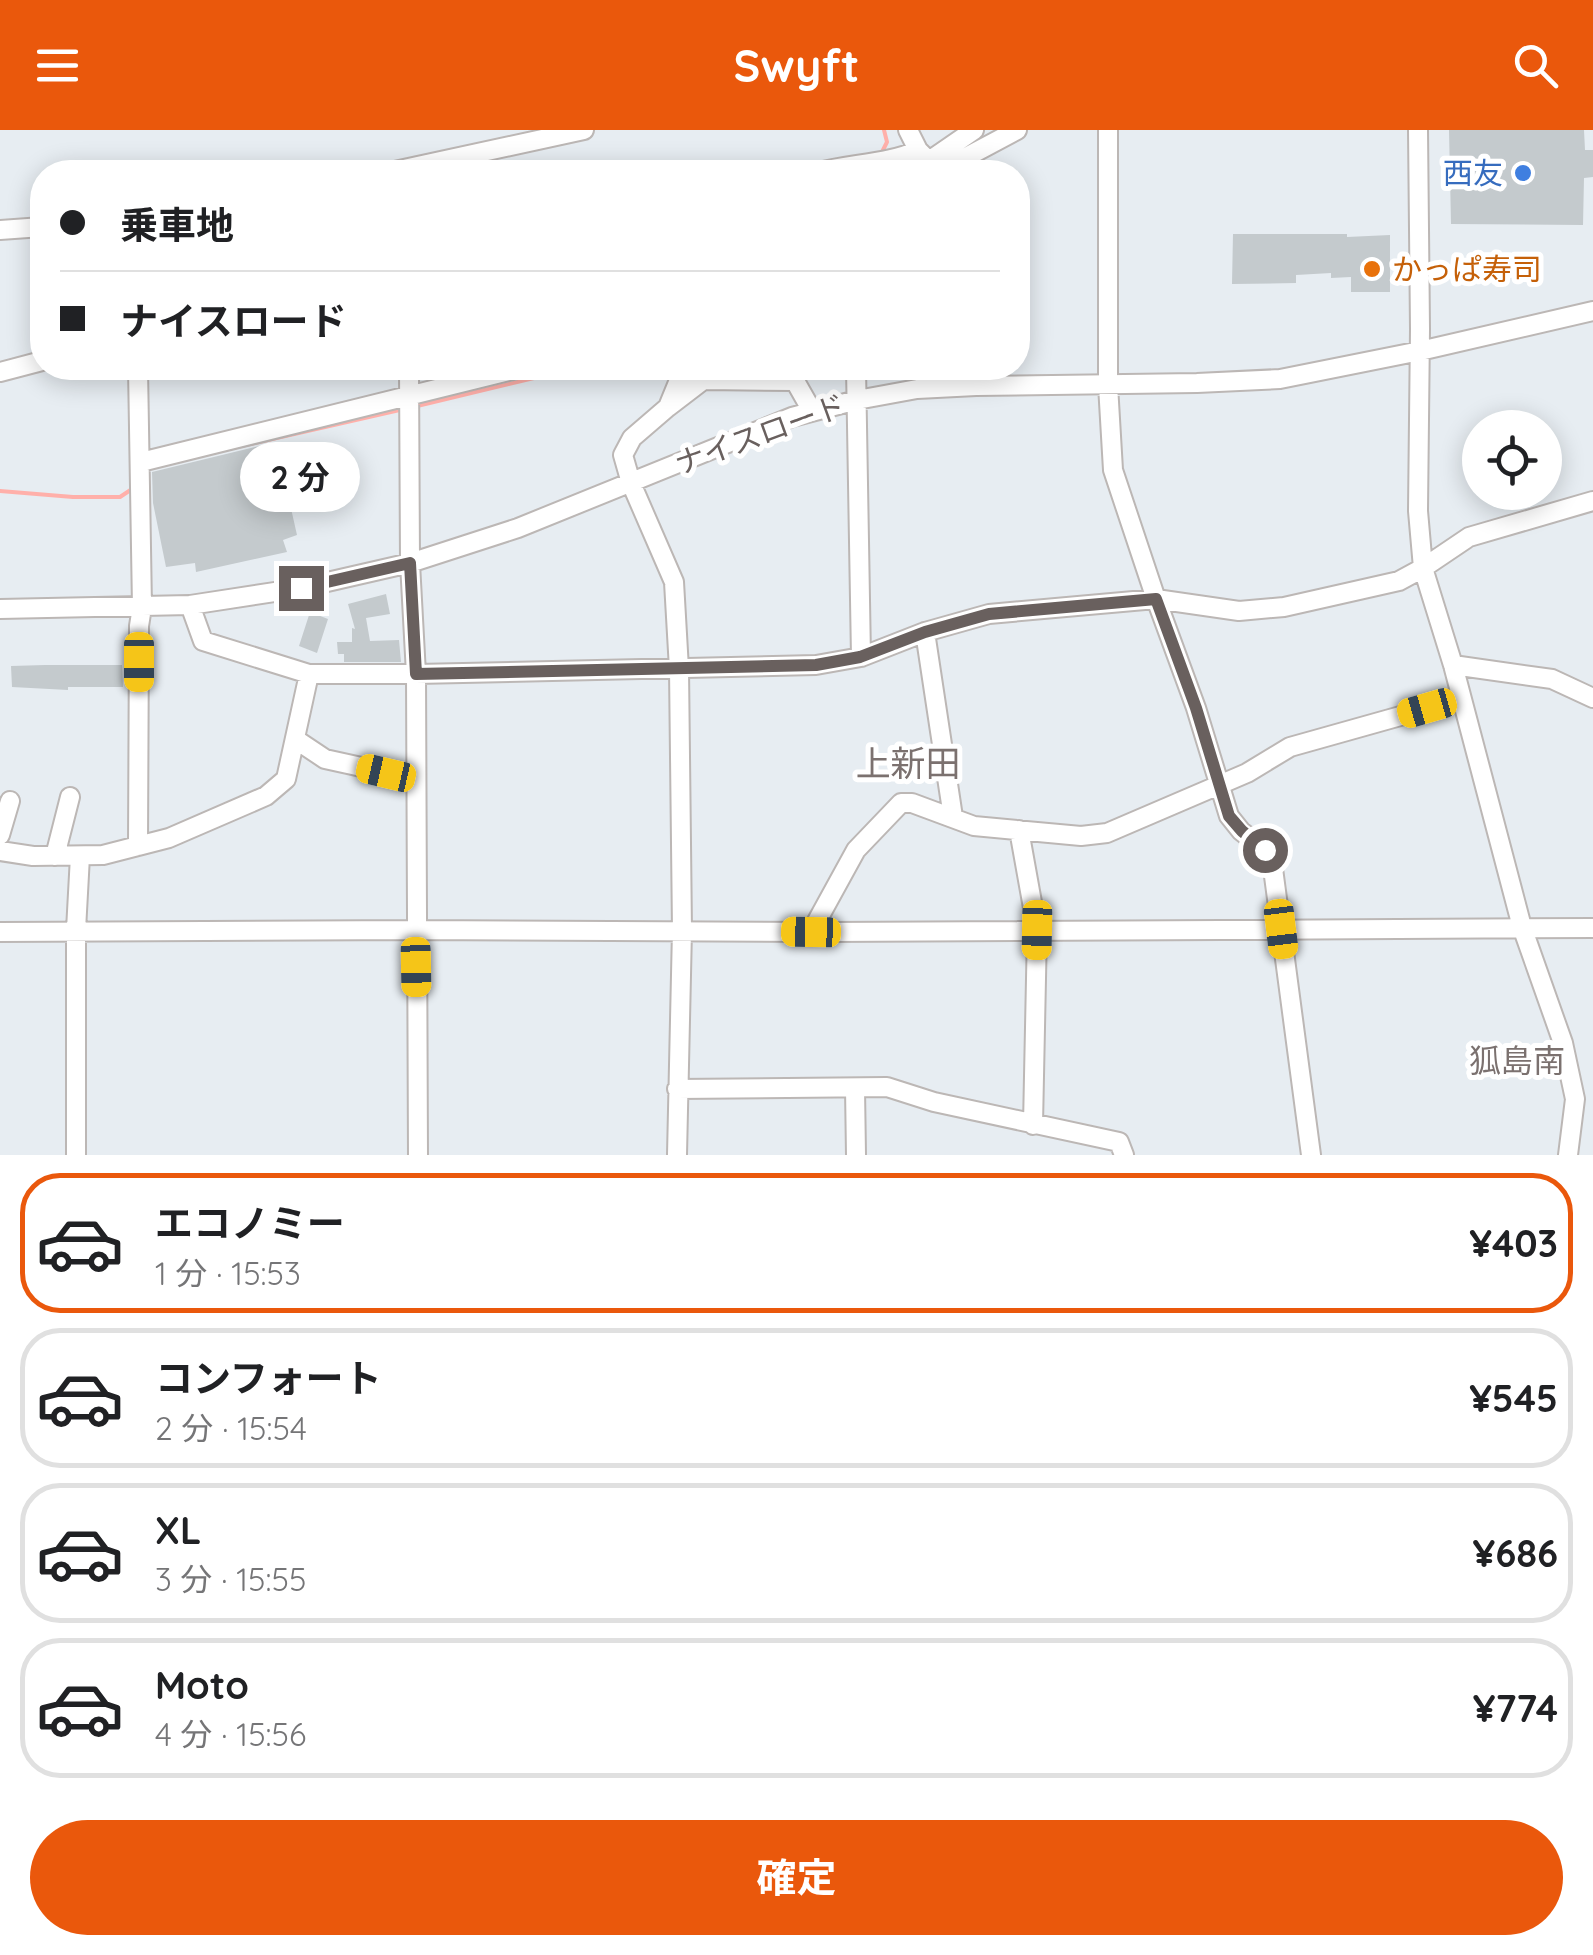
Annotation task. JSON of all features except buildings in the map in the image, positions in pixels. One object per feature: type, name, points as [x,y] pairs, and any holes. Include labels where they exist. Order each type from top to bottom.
[{"type":"street","points":[[445,160],[584,130]]},
{"type":"street","points":[[908,130],[923,155],[935,160]]},
{"type":"street","points":[[879,160],[923,155],[974,130]]},
{"type":"street","points":[[964,160],[1018,130]]},
{"type":"street","points":[[1108,130],[1108,385],[1113,470],[1196,708],[1229,816],[1272,861],[1311,1155]]},
{"type":"street","points":[[1418,130],[1418,511],[1423,568],[1454,666],[1522,927],[1562,1043],[1575,1099],[1568,1155]]},
{"type":"street","points":[[920,160],[923,155]]},
{"type":"street","points":[[0,230],[30,227]]},
{"type":"street","name":"ナイスロード","points":[[0,610],[190,604],[301,588],[410,563],[518,528],[812,411],[857,400],[917,389],[976,386],[1280,379],[1593,311]]},
{"type":"street","points":[[0,372],[30,364]]},
{"type":"street","points":[[138,380],[142,607],[138,846]]},
{"type":"street","points":[[409,380],[410,563],[416,674],[418,1155]]},
{"type":"street","points":[[140,462],[469,380]]},
{"type":"street","points":[[668,406],[679,380]]},
{"type":"street","points":[[677,1155],[682,930],[674,582],[622,456],[632,438],[703,380]]},
{"type":"street","points":[[783,380],[795,381],[812,411]]},
{"type":"street","points":[[856,380],[860,657]]},
{"type":"street","points":[[190,604],[203,642],[308,674],[816,665],[860,657],[925,632],[989,614],[1156,599],[1239,611],[1284,607],[1378,587],[1423,568],[1468,537],[1593,501]]},
{"type":"street","points":[[925,632],[953,817]]},
{"type":"street","points":[[1454,666],[1552,679],[1593,698]]},
{"type":"street","points":[[0,851],[33,856],[102,854],[169,838],[266,796],[286,780],[308,674]]},
{"type":"street","points":[[811,932],[856,850],[901,804],[912,803],[974,826],[1081,836],[1107,832],[1247,772],[1290,747],[1461,698]]},
{"type":"street","points":[[295,739],[325,759],[416,779]]},
{"type":"street","points":[[55,856],[70,797]]},
{"type":"street","points":[[0,835],[10,801]]},
{"type":"street","points":[[1019,830],[1037,930],[1033,1125]]},
{"type":"street","points":[[76,1155],[76,930],[80,856]]},
{"type":"street","points":[[0,932],[1593,928]]},
{"type":"street","points":[[677,1088],[887,1087],[1033,1125],[1107,1138],[1119,1142],[1124,1155]]},
{"type":"street","points":[[855,1088],[856,1155]]},
{"type":"waterway","points":[[882,152],[887,142],[884,130]]},
{"type":"waterway","points":[[413,407],[526,380]]},
{"type":"waterway","points":[[228,449],[404,409]]},
{"type":"waterway","points":[[0,491],[120,497],[132,489]]},
{"type":"place","name":"西友","points":[[1523,173]]},
{"type":"place","name":"かっぱ寿司","points":[[1372,269]]},
{"type":"district","name":"上新田","points":[[908,763]]},
{"type":"district","name":"狐島南","points":[[1517,1060]]},
{"type":"route","points":[[301,588],[410,563],[416,674],[816,665],[860,657],[925,632],[989,614],[1156,599],[1196,708],[1229,816],[1265,850]]}]
